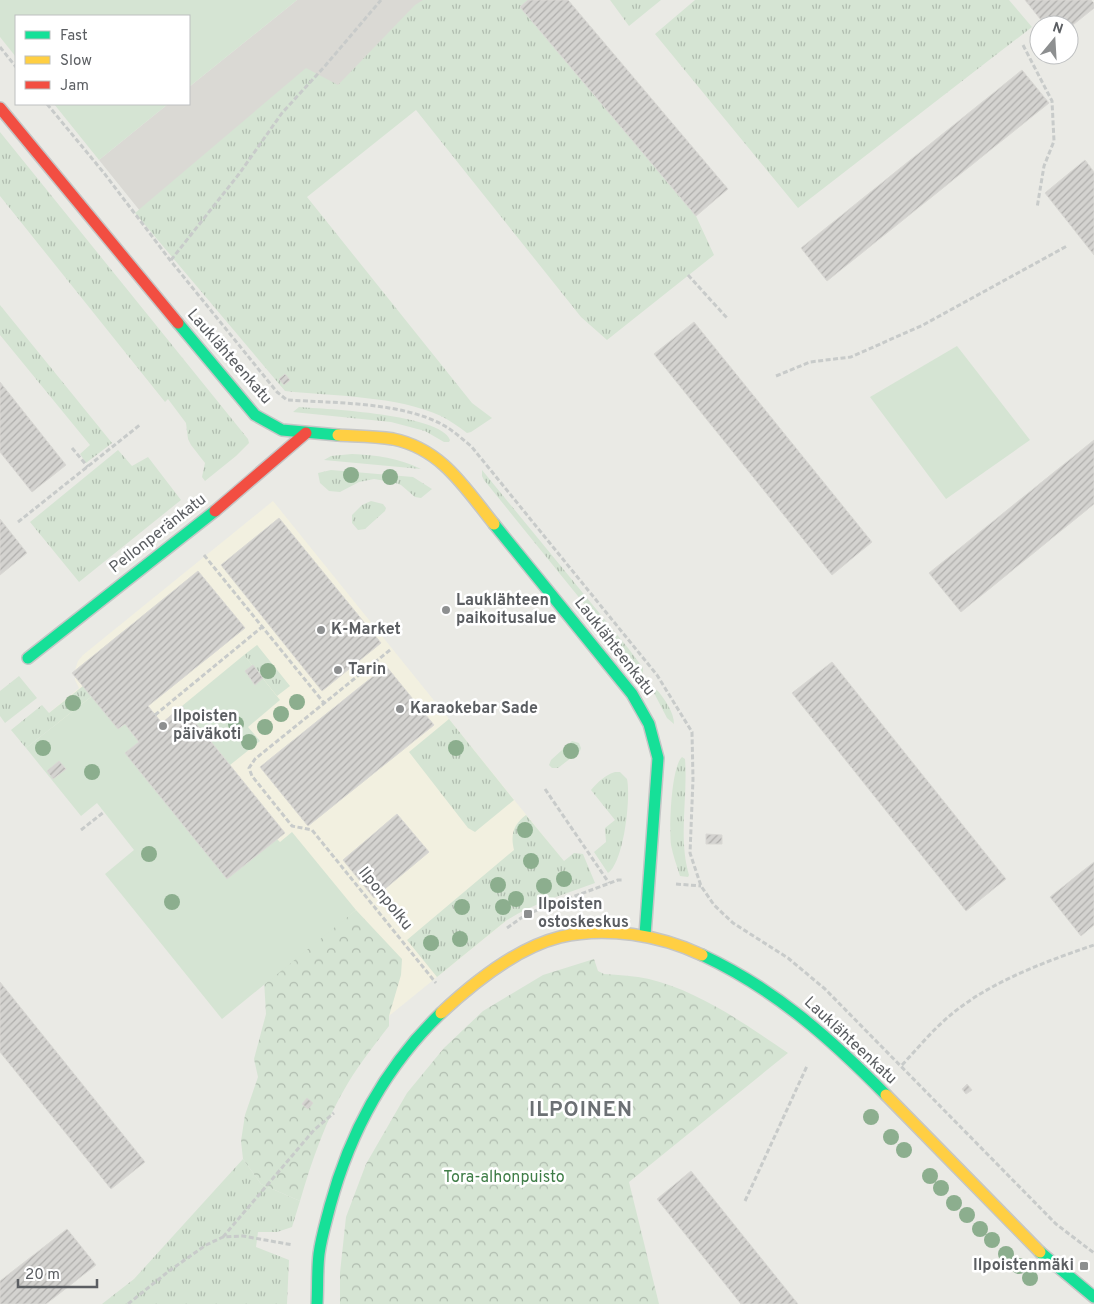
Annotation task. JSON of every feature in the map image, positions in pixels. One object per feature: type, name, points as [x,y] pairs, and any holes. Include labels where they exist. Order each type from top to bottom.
[{"type":"street","name":"Lauklähteenkatu","points":[[0,108],[254,415],[282,430],[392,439],[414,445],[433,455],[448,467],[632,694],[646,714],[654,735],[658,758],[645,935],[692,950],[732,969],[785,1003],[816,1027],[862,1071],[1035,1247],[1094,1297]]},
{"type":"street","name":"Pellonperänkatu","points":[[28,658],[214,512],[306,433]]},
{"type":"street","points":[[317,1304],[319,1251],[335,1183],[360,1123],[376,1093],[402,1057],[435,1019],[453,1002],[495,970],[544,943],[561,937],[581,934],[615,932],[645,935]]},
{"type":"path","points":[[170,260],[239,174],[282,114],[381,0]]},
{"type":"path","points":[[1023,45],[1052,101],[1054,140],[1044,166],[1036,208]]},
{"type":"path","points":[[0,47],[15,66]]},
{"type":"path","points":[[48,105],[277,392],[287,400],[379,407],[426,417],[443,425],[471,446],[657,674],[692,732],[693,779],[690,853],[701,886],[714,905],[733,923],[788,958],[825,989],[902,1065],[1056,1224],[1094,1253]]},
{"type":"path","points":[[776,376],[810,362],[851,357],[914,329],[1067,246]]},
{"type":"path","points":[[688,276],[727,318]]},
{"type":"path","points":[[18,522],[141,424]]},
{"type":"path","points":[[72,448],[88,467]]},
{"type":"path","points":[[202,552],[324,703],[390,650]]},
{"type":"path","points":[[155,715],[262,627]]},
{"type":"path","name":"Ilponpolku","points":[[324,703],[255,759],[250,768],[252,776],[292,826],[312,830],[438,985]]},
{"type":"path","points":[[545,789],[610,883]]},
{"type":"path","points":[[81,830],[104,812]]},
{"type":"path","points":[[902,1065],[952,1013],[979,996],[1018,974],[1055,958],[1094,945]]},
{"type":"path","points":[[745,1201],[807,1066]]},
{"type":"path","points":[[223,1237],[314,1130],[336,1110]]},
{"type":"path","points":[[128,1304],[184,1260],[206,1245],[223,1237],[243,1236],[295,1246]]},
{"type":"shaded area","points":[[297,0],[453,0],[161,237],[99,160],[167,105],[190,105],[190,86]]},
{"type":"shaded area","points":[[273,501],[570,869],[331,1063],[49,713],[79,688],[75,680],[75,670],[78,661],[83,655]]},
{"type":"green space","points":[[0,0],[297,0],[190,86],[190,15],[15,15],[15,56],[0,37]]},
{"type":"green space","points":[[423,0],[528,0],[520,7],[696,216],[714,255],[607,340],[581,317],[416,110],[307,197],[472,403],[492,418],[467,433],[441,416],[405,404],[365,398],[285,391],[135,213],[306,68],[338,85],[415,5]]},
{"type":"green space","points":[[610,0],[661,0],[629,26]]},
{"type":"green space","points":[[695,0],[1009,0],[1029,23],[1029,29],[798,208],[655,34]]},
{"type":"green space","points":[[55,105],[167,105],[99,160]]},
{"type":"green space","points":[[0,132],[248,439],[249,443],[236,456],[205,481],[202,477],[205,463],[188,439],[186,423],[168,399],[165,402],[0,196]]},
{"type":"green space","points":[[0,305],[112,443],[86,463],[80,454],[90,445],[0,335]]},
{"type":"green space","points":[[957,346],[1030,440],[946,499],[870,397]]},
{"type":"green space","points":[[299,407],[356,411],[405,419],[426,424],[442,431],[450,440],[449,442],[444,442],[425,431],[391,422],[293,412]]},
{"type":"green space","points":[[118,450],[132,466],[148,457],[181,500],[79,582],[30,522]]},
{"type":"green space","points":[[352,454],[387,458],[421,469],[324,460],[331,456]]},
{"type":"green space","points":[[331,470],[413,477],[432,489],[421,498],[415,497],[401,485],[374,479],[359,482],[340,492],[329,491],[320,483],[318,473]]},
{"type":"green space","points":[[482,470],[628,648],[643,668],[641,674],[484,480]]},
{"type":"green space","points":[[371,501],[383,504],[386,508],[385,511],[365,529],[358,530],[352,523],[352,515],[362,505]]},
{"type":"green space","points":[[257,645],[290,686],[277,696],[244,655]]},
{"type":"green space","points":[[244,655],[280,700],[248,727],[260,741],[230,765],[182,706]]},
{"type":"green space","points":[[19,676],[37,698],[5,723],[0,716],[0,691]]},
{"type":"green space","points":[[83,686],[92,696],[26,748],[11,730],[42,705],[49,713]]},
{"type":"green space","points":[[656,690],[669,706],[674,724],[667,718],[653,691]]},
{"type":"green space","points":[[92,696],[118,729],[125,724],[139,742],[227,879],[277,839],[280,842],[292,832],[356,910],[222,1019],[105,874],[134,850],[97,803],[81,816],[26,748]]},
{"type":"green space","points":[[449,719],[514,800],[475,832],[468,828],[409,752]]},
{"type":"green space","points":[[572,741],[579,743],[580,751],[558,768],[552,768],[549,765],[551,760]]},
{"type":"green space","points":[[682,757],[685,759],[686,774],[684,846],[688,877],[680,876],[670,837],[673,785],[678,763]]},
{"type":"green space","points":[[615,772],[620,772],[627,779],[628,800],[622,843],[614,867],[608,873],[594,852],[606,842],[605,828],[615,820],[591,790],[602,779]]},
{"type":"green space","points":[[526,815],[564,861],[574,853],[583,854],[595,883],[517,914],[437,977],[407,940],[514,850],[512,839],[514,830],[518,822]]},
{"type":"green space","points":[[356,910],[402,959],[401,975],[389,1016],[389,1026],[340,1097],[326,1125],[300,1201],[261,1184],[243,1159],[241,1141],[245,1115],[258,1077],[254,1059],[266,1014],[264,980]]},
{"type":"green space","name":"Tora-alhonpuisto","points":[[594,959],[598,971],[604,974],[649,979],[704,1000],[739,1020],[788,1053],[629,1182],[659,1304],[340,1304],[340,1273],[346,1217],[366,1164],[407,1093],[444,1048],[483,1011],[543,975]]},
{"type":"green space","points":[[243,1159],[261,1184],[300,1201],[292,1227],[277,1232],[258,1232],[256,1247],[289,1260],[287,1304],[102,1304],[134,1279]]},
{"type":"building","points":[[528,0],[568,0],[728,189],[696,216],[520,7]]},
{"type":"building","points":[[1025,0],[1091,0],[1094,3],[1094,8],[1079,20],[1079,15],[1037,15]]},
{"type":"building","points":[[1022,70],[1049,103],[827,281],[801,248]]},
{"type":"building","points":[[1085,160],[1094,172],[1094,255],[1045,193]]},
{"type":"building","points":[[694,322],[872,542],[832,575],[654,354]]},
{"type":"building","points":[[285,374],[290,380],[284,385],[279,379]]},
{"type":"building","points":[[0,382],[66,465],[32,492],[0,452]]},
{"type":"building","points":[[1094,440],[1094,504],[961,612],[929,573]]},
{"type":"building","points":[[279,518],[381,643],[322,691],[221,565]]},
{"type":"building","points":[[0,519],[27,553],[0,575]]},
{"type":"building","name":"Ilpoisten päiväkoti","points":[[198,571],[245,628],[148,706],[162,723],[182,706],[285,833],[227,879],[125,753],[139,742],[125,724],[118,729],[72,673]]},
{"type":"building","points":[[832,662],[1006,879],[966,911],[792,693]]},
{"type":"building","points":[[253,665],[263,678],[255,685],[245,671]]},
{"type":"building","points":[[386,666],[434,725],[308,826],[260,767]]},
{"type":"building","points":[[59,761],[66,769],[53,779],[47,771]]},
{"type":"building","points":[[397,814],[429,852],[374,898],[343,860]]},
{"type":"building","points":[[706,834],[722,835],[722,844],[706,844]]},
{"type":"building","points":[[1094,862],[1094,925],[1081,936],[1050,897]]},
{"type":"building","points":[[0,982],[145,1162],[111,1189],[0,1052]]},
{"type":"building","points":[[967,1084],[972,1090],[966,1094],[962,1089]]},
{"type":"building","points":[[307,1098],[313,1103],[308,1109],[302,1104]]},
{"type":"building","points":[[691,1171],[798,1304],[741,1304],[657,1199]]},
{"type":"building","points":[[67,1229],[96,1265],[46,1304],[0,1304],[0,1281]]},
{"type":"traffic: fast","points":[[178,323],[255,415],[282,430],[338,435]]},
{"type":"traffic: fast","points":[[28,658],[215,511]]},
{"type":"traffic: fast","points":[[494,524],[632,694],[649,724],[658,758],[645,935]]},
{"type":"traffic: fast","points":[[702,955],[729,968],[778,999],[844,1054],[886,1095]]},
{"type":"traffic: fast","points":[[317,1304],[318,1260],[321,1242],[338,1179],[359,1126],[372,1102],[403,1055],[441,1013]]},
{"type":"traffic: fast","points":[[1040,1252],[1094,1297]]},
{"type":"traffic: slow","points":[[338,435],[393,439],[425,451],[451,472],[494,524]]},
{"type":"traffic: slow","points":[[441,1013],[496,968],[527,949],[560,937],[596,932],[632,934],[669,942],[702,955]]},
{"type":"traffic: slow","points":[[886,1095],[1040,1252]]},
{"type":"traffic: jam","points":[[0,108],[178,323]]},
{"type":"traffic: jam","points":[[215,511],[306,433]]},
{"type":"place","name":"Lauklähteen paikoitusalue","points":[[446,610]]},
{"type":"place","name":"K-Market","points":[[321,630]]},
{"type":"place","name":"Tarin","points":[[338,670]]},
{"type":"place","name":"Karaokebar Sade","points":[[400,709]]},
{"type":"place","name":"Ilpoisten päiväkoti","points":[[163,726]]},
{"type":"place","name":"Ilpoisten ostoskeskus","points":[[528,914]]},
{"type":"place","name":"Ilpoistenmäki","points":[[1084,1266]]},
{"type":"district","name":"ILPOINEN","points":[[581,1110]]}]
